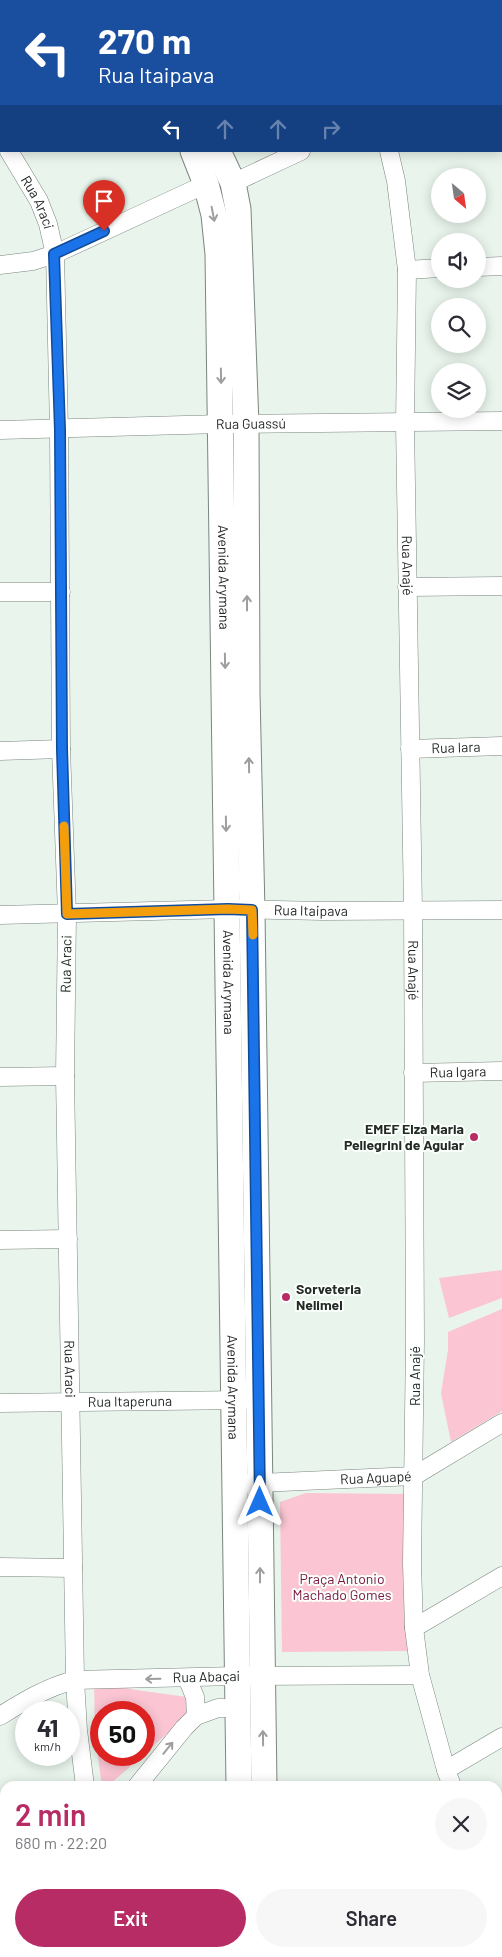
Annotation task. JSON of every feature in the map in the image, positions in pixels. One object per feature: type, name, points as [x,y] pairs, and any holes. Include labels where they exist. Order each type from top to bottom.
[{"type":"main road","name":"Avenida Arymana","points":[[193,152],[206,184],[214,215],[218,254],[234,424],[248,693],[264,1781]]},
{"type":"main road","name":"Avenida Arymana","points":[[218,152],[233,183],[238,209],[228,909],[232,1399],[239,1781]]},
{"type":"street","name":"Rua Araci","points":[[10,152],[39,201],[48,224],[54,254],[60,430],[62,749],[67,914],[65,1076],[75,1680],[78,1730],[84,1781]]},
{"type":"street","points":[[233,183],[299,152]]},
{"type":"street","name":"Rua Anajé","points":[[389,152],[396,181],[407,270],[407,587],[413,910],[415,1330],[412,1564],[414,1628],[420,1675],[450,1781]]},
{"type":"street","points":[[0,265],[33,261],[54,254],[206,184]]},
{"type":"street","points":[[486,267],[502,266]]},
{"type":"street","points":[[407,270],[431,269]]},
{"type":"street","name":"Rua Guassú","points":[[0,430],[60,430],[234,424],[406,424],[502,421]]},
{"type":"street","points":[[407,587],[502,586]]},
{"type":"street","points":[[0,592],[62,592]]},
{"type":"street","name":"Rua Iara","points":[[410,749],[502,746]]},
{"type":"street","points":[[0,751],[62,749]]},
{"type":"street","name":"Rua Itaipava","points":[[0,915],[228,909],[502,910]]},
{"type":"street","name":"Rua Igara","points":[[413,1073],[502,1071]]},
{"type":"street","points":[[0,1077],[65,1076]]},
{"type":"street","points":[[0,1240],[68,1239]]},
{"type":"street","name":"Rua Itaperuna","points":[[0,1403],[259,1400]]},
{"type":"street","name":"Rua Aguapé","points":[[235,1484],[414,1476],[502,1423]]},
{"type":"street","points":[[0,1568],[73,1568]]},
{"type":"street","points":[[414,1628],[502,1576]]},
{"type":"street","name":"Rua Abaçai","points":[[0,1716],[41,1692],[58,1684],[75,1680],[236,1676],[420,1675]]},
{"type":"street","points":[[187,1678],[195,1697],[196,1716]]},
{"type":"street","points":[[141,1781],[196,1716],[218,1708],[238,1708]]},
{"type":"street","points":[[446,1770],[502,1737]]},
{"type":"green space","points":[[502,1270],[502,1298],[449,1318],[439,1278]]},
{"type":"green space","points":[[502,1309],[502,1411],[451,1442],[441,1393],[448,1350],[448,1332]]},
{"type":"green space","name":"Praça Antonio Machado Gomes","points":[[306,1493],[407,1494],[404,1592],[410,1651],[282,1652],[280,1502]]},
{"type":"green space","points":[[94,1682],[187,1697],[187,1716],[155,1744],[155,1701],[94,1701]]},
{"type":"green space","points":[[99,1766],[131,1766],[114,1781],[101,1781]]},
{"type":"slow traffic","points":[[64,826],[67,914],[228,909],[252,910],[253,935]]},
{"type":"place","name":"EMEF Elza Maria Pellegrini de Aguiar","points":[[474,1137]]},
{"type":"place","name":"Sorveteria Nelimel","points":[[286,1297]]},
{"type":"route","points":[[104,231],[54,254],[58,324],[62,749],[67,914],[228,909],[252,910],[260,1502]]}]
